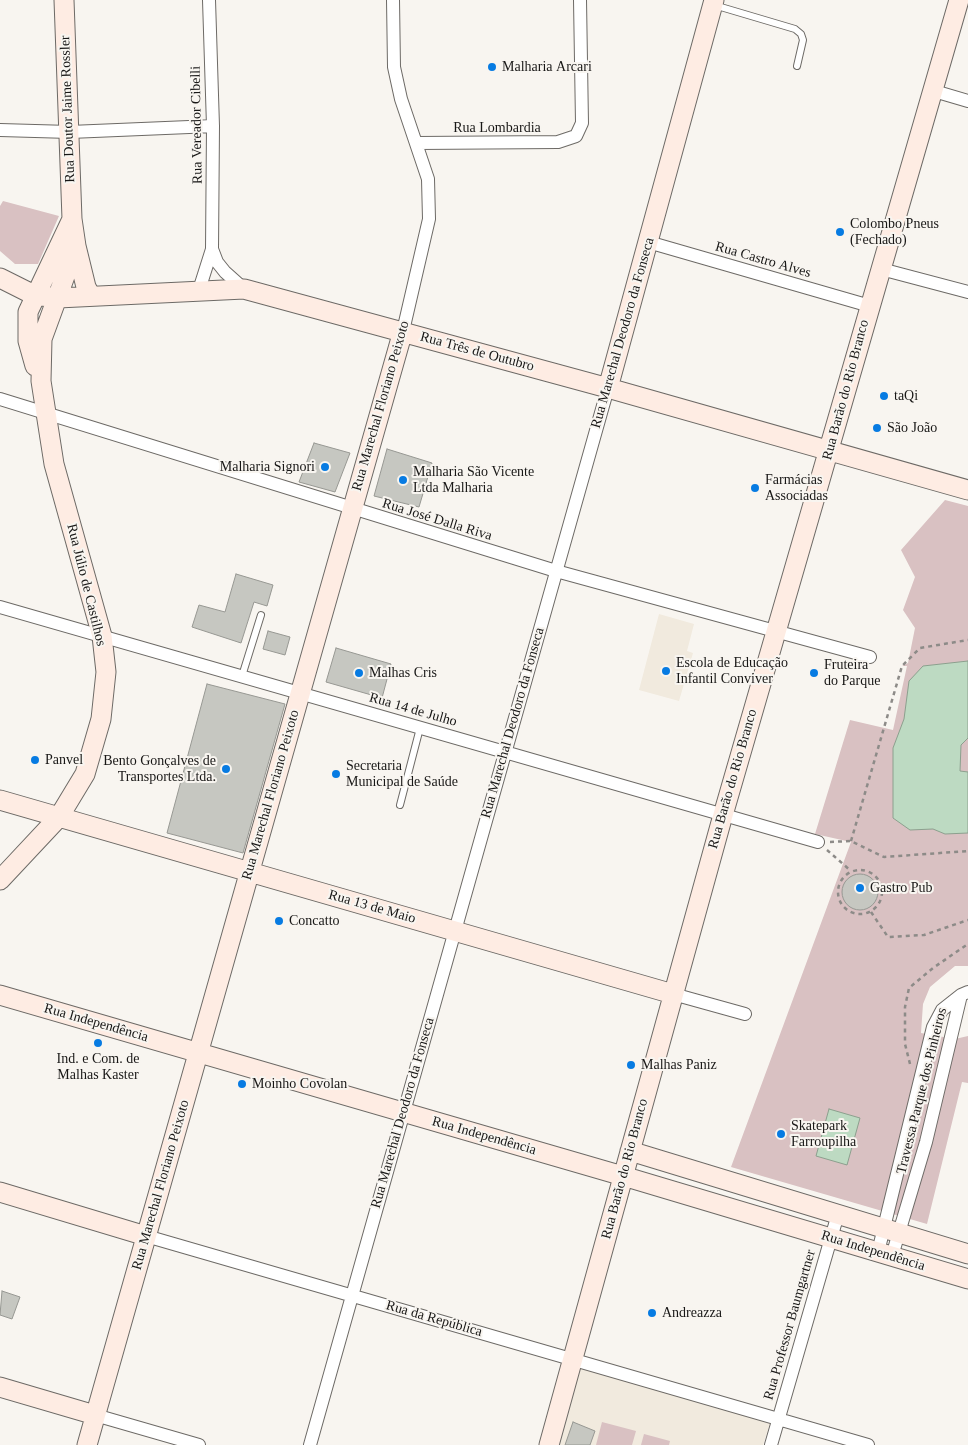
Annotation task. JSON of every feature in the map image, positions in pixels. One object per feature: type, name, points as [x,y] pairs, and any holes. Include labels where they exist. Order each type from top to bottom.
[{"type":"street","name":"Rua Doutor Jaime Rossler","points":[[58,298],[76,246],[72,219],[64,0]]},
{"type":"street","name":"Rua Vereador Cibelli","points":[[199,290],[212,249],[213,126],[209,0]]},
{"type":"street","name":"Rua Marechal Floriano Peixoto","points":[[87,1445],[403,331],[429,219],[428,179],[401,99],[394,67],[393,0]]},
{"type":"street","name":"Rua Lombardia","points":[[417,143],[558,142],[576,136],[582,123],[580,0]]},
{"type":"street","name":"Rua Barão do Rio Branco","points":[[549,1445],[723,815],[830,451],[959,0]]},
{"type":"street","name":"Rua Marechal Deodoro da Fonseca","points":[[310,1445],[608,388],[714,2]]},
{"type":"street","points":[[934,91],[968,101]]},
{"type":"street","points":[[0,130],[70,132],[213,126]]},
{"type":"street","name":"Rua Doutor Jaime Rossler","points":[[34,295],[72,219]]},
{"type":"street","name":"Rua Castro Alves","points":[[648,242],[870,306]]},
{"type":"street","points":[[76,246],[86,287],[91,296]]},
{"type":"street","name":"Rua Vereador Cibelli","points":[[212,249],[217,262],[244,289]]},
{"type":"street","points":[[881,268],[968,292]]},
{"type":"street","points":[[0,278],[34,295],[58,298]]},
{"type":"street","name":"Rua Três de Outubro","points":[[58,298],[244,289],[403,331],[968,490]]},
{"type":"street","name":"Rua Júlio de Castilhos","points":[[34,295],[28,312],[27,329],[33,360],[41,381]]},
{"type":"street","name":"Rua Júlio de Castilhos","points":[[0,880],[59,816],[85,774],[101,719],[106,672],[102,636],[54,464],[44,413],[41,381],[42,339],[58,298]]},
{"type":"street","name":"Rua José Dalla Riva","points":[[0,400],[352,510],[556,571],[870,657]]},
{"type":"street","name":"Rua 14 de Julho","points":[[0,607],[818,842]]},
{"type":"street","name":"Rua 13 de Maio","points":[[0,800],[745,1014]]},
{"type":"street","name":"Travessa Parque dos Pinheiros","points":[[892,1231],[917,1090],[933,1027],[942,1010],[964,994]]},
{"type":"street","name":"Travessa Parque dos Pinheiros","points":[[885,1254],[926,1142],[964,994]]},
{"type":"street","name":"Rua Independência","points":[[0,995],[623,1176],[968,1279]]},
{"type":"street","name":"Rua Independência","points":[[630,1151],[968,1254]]},
{"type":"street","name":"Rua da República","points":[[0,1192],[868,1445]]},
{"type":"street","name":"Rua Professor Baumgartner","points":[[771,1445],[838,1214]]},
{"type":"street","points":[[0,1387],[200,1445]]},
{"type":"lane","points":[[714,2],[795,28],[801,34],[803,40],[797,66]]},
{"type":"lane","points":[[242,676],[261,615]]},
{"type":"lane","points":[[400,805],[420,728]]},
{"type":"path","points":[[851,842],[902,666],[920,648],[968,640]]},
{"type":"path","points":[[818,842],[851,842],[884,857],[968,851]]},
{"type":"path","points":[[818,842],[851,872]]},
{"type":"path","points":[[856,869],[871,871],[881,883],[881,900],[871,912],[856,914],[842,906],[837,892],[842,877],[856,869]]},
{"type":"path","points":[[871,912],[888,937],[924,935],[968,920]]},
{"type":"path","points":[[917,1090],[905,1044],[905,1007],[909,988],[933,968],[968,944]]},
{"type":"shaded area","points":[[3,201],[59,216],[38,264],[15,264],[0,251],[0,206]]},
{"type":"shaded area","points":[[945,500],[968,506],[968,966],[955,966],[930,987],[923,1004],[921,1033],[955,1039],[968,1036],[968,1083],[962,1082],[927,1224],[731,1167],[851,842],[815,834],[850,720],[893,730],[907,666],[902,666],[908,663],[915,628],[903,610],[915,577],[901,550]]},
{"type":"shaded area","name":"Escola de Educação Infantil Conviver","points":[[659,614],[694,624],[687,651],[693,653],[679,701],[639,690]]},
{"type":"shaded area","points":[[968,661],[968,738],[961,745],[960,771],[968,772],[968,833],[945,834],[933,829],[910,830],[893,818],[893,748],[904,719],[909,681],[923,666]]},
{"type":"shaded area","points":[[829,1109],[860,1118],[847,1165],[816,1156]]},
{"type":"shaded area","points":[[574,1365],[770,1423],[763,1445],[550,1445]]},
{"type":"shaded area","points":[[602,1422],[636,1431],[632,1445],[596,1445]]},
{"type":"shaded area","points":[[644,1434],[670,1441],[669,1445],[641,1445]]},
{"type":"building","name":"Malharia Signori","points":[[314,443],[350,453],[335,492],[299,482]]},
{"type":"building","name":"Malharia São Vicente Ltda Malharia","points":[[387,449],[432,463],[419,507],[374,496]]},
{"type":"building","points":[[236,574],[273,585],[267,606],[254,602],[241,643],[192,627],[199,605],[225,612]]},
{"type":"building","points":[[268,631],[290,637],[285,655],[263,649]]},
{"type":"building","name":"Malhas Cris","points":[[336,648],[391,664],[382,698],[326,682]]},
{"type":"building","name":"Bento Gonçalves de Transportes Ltda.","points":[[207,684],[285,704],[243,853],[167,833]]},
{"type":"building","name":"Gastro Pub","points":[[860,874],[867,875],[873,879],[877,885],[877,899],[873,905],[867,909],[860,910],[853,909],[847,905],[843,899],[842,892],[843,885],[847,879],[853,875]]},
{"type":"building","points":[[2,1291],[20,1297],[12,1319],[0,1315]]},
{"type":"building","points":[[573,1422],[595,1431],[590,1445],[565,1445]]},
{"type":"place","name":"Malharia Arcari","points":[[492,67]]},
{"type":"place","name":"Colombo Pneus (Fechado)","points":[[840,232]]},
{"type":"place","name":"taQi","points":[[884,396]]},
{"type":"place","name":"São João","points":[[877,428]]},
{"type":"place","name":"Malharia Signori","points":[[325,467]]},
{"type":"place","name":"Malharia São Vicente Ltda Malharia","points":[[403,480]]},
{"type":"place","name":"Farmácias Associadas","points":[[755,488]]},
{"type":"place","name":"Escola de Educação Infantil Conviver","points":[[666,671]]},
{"type":"place","name":"Malhas Cris","points":[[359,673]]},
{"type":"place","name":"Fruteira do Parque","points":[[814,673]]},
{"type":"place","name":"Panvel","points":[[35,760]]},
{"type":"place","name":"Bento Gonçalves de Transportes Ltda.","points":[[226,769]]},
{"type":"place","name":"Secretaria Municipal de Saúde","points":[[336,774]]},
{"type":"place","name":"Gastro Pub","points":[[860,888]]},
{"type":"place","name":"Concatto","points":[[279,921]]},
{"type":"place","name":"Ind. e Com. de Malhas Kaster","points":[[98,1043]]},
{"type":"place","name":"Malhas Paniz","points":[[631,1065]]},
{"type":"place","name":"Moinho Covolan","points":[[242,1084]]},
{"type":"place","name":"Skatepark Farroupilha","points":[[781,1134]]},
{"type":"place","name":"Andreazza","points":[[652,1313]]}]
